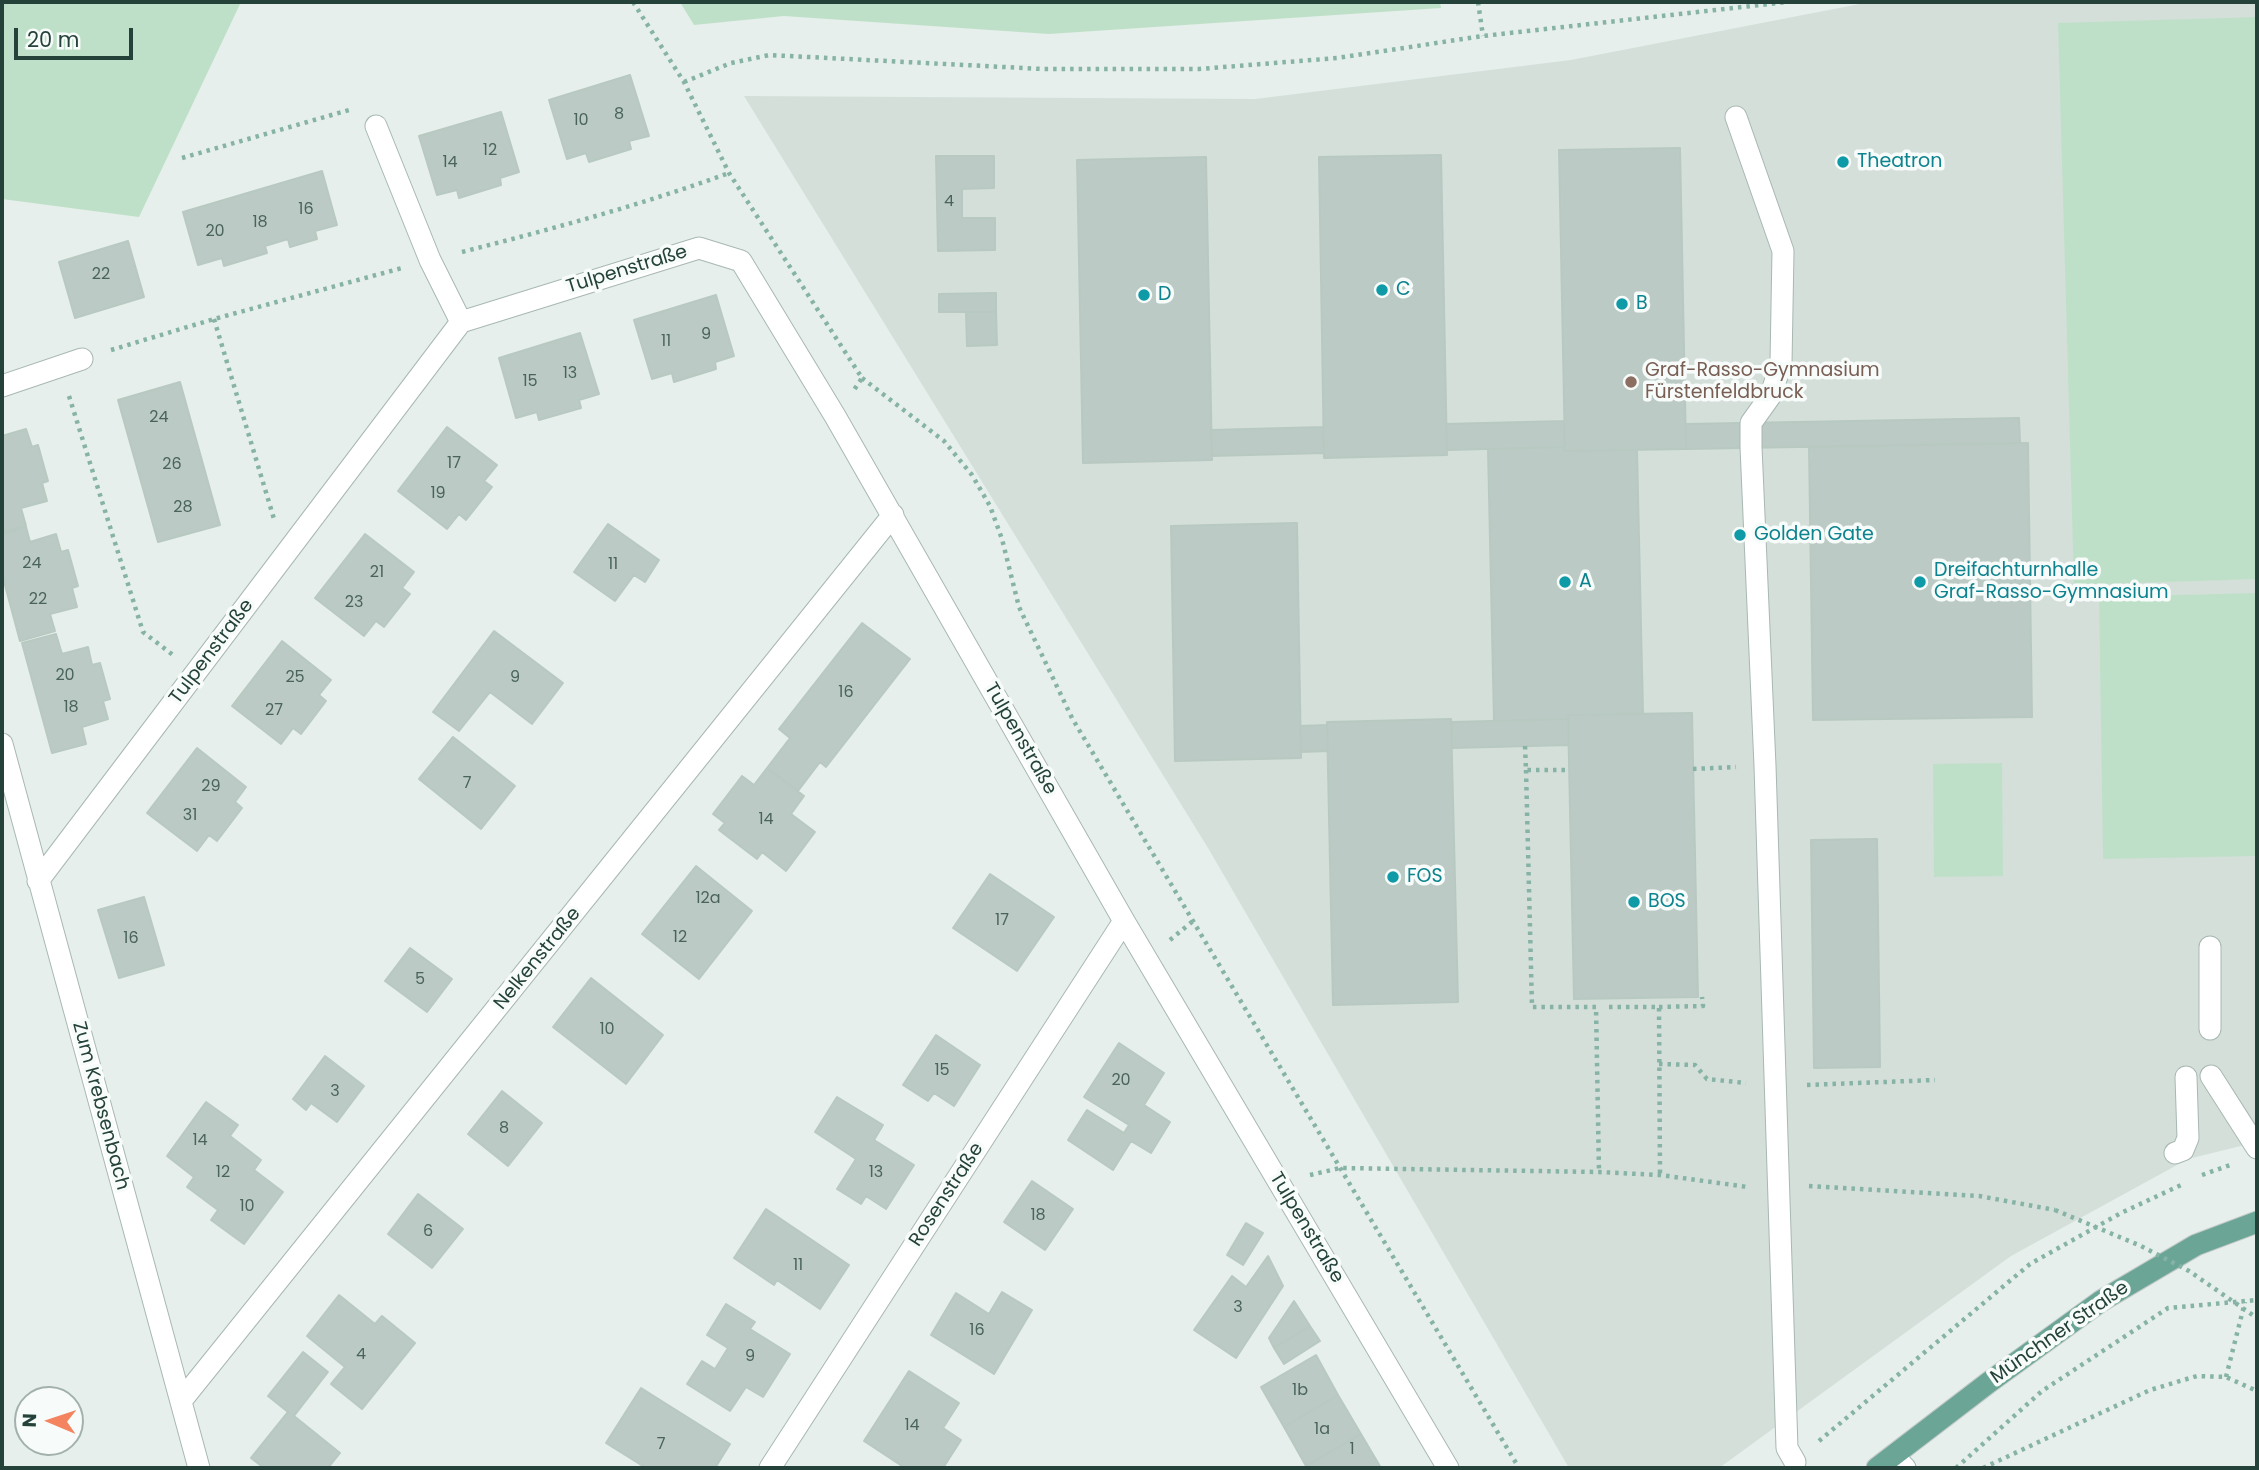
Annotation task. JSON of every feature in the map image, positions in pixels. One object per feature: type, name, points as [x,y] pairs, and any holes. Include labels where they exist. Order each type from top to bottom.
[{"type":"main road","name":"Münchner Straße","points":[[1892,1464],[1988,1382],[2101,1301],[2196,1245],[2257,1222]]},
{"type":"street","points":[[1736,117],[1783,251],[1781,363],[1771,395],[1751,423],[1751,447],[1765,766],[1787,1448],[1795,1462]]},
{"type":"street","points":[[376,126],[430,260],[461,322]]},
{"type":"street","name":"Tulpenstraße","points":[[38,881],[461,322],[699,248],[741,261],[835,416],[1124,921],[1448,1468]]},
{"type":"street","points":[[2,386],[75,362]]},
{"type":"street","name":"Nelkenstraße","points":[[181,1401],[893,516]]},
{"type":"street","name":"Zum Krebsenbach","points":[[2,744],[199,1468]]},
{"type":"street","name":"Rosenstraße","points":[[770,1468],[1124,921]]},
{"type":"street","points":[[2210,947],[2210,1029]]},
{"type":"street","points":[[2175,1153],[2183,1150],[2188,1138],[2186,1076]]},
{"type":"street","points":[[2211,1076],[2251,1154]]},
{"type":"path","points":[[633,2],[684,82],[729,173],[862,378],[944,441],[972,475],[990,506],[1002,539],[1019,607],[1072,718],[1519,1468]]},
{"type":"path","points":[[1478,2],[1483,36]]},
{"type":"path","points":[[684,82],[731,63],[769,55],[1043,69],[1199,69],[1337,58],[1483,36],[1787,2]]},
{"type":"path","points":[[182,158],[362,106],[376,126]]},
{"type":"path","points":[[214,319],[285,555]]},
{"type":"path","points":[[75,362],[66,384],[143,632],[196,672]]},
{"type":"path","points":[[835,416],[862,378]]},
{"type":"path","points":[[1525,746],[1532,1007],[1596,1007],[1599,1172]]},
{"type":"path","points":[[1693,769],[1765,766]]},
{"type":"path","points":[[1526,770],[1570,769]]},
{"type":"path","points":[[1609,1007],[1703,1006],[1702,997]]},
{"type":"path","points":[[1659,1007],[1660,1175]]},
{"type":"path","points":[[1659,1064],[1695,1065],[1707,1079],[1775,1086],[1935,1080]]},
{"type":"path","points":[[2196,1178],[2251,1154]]},
{"type":"path","points":[[1279,1183],[1340,1168],[1599,1172],[1660,1175],[1747,1187],[1816,1186],[1979,1196],[2055,1210],[2141,1247],[2189,1271],[2257,1318]]},
{"type":"path","points":[[1795,1462],[2030,1264],[2121,1213],[2183,1184]]},
{"type":"path","points":[[1956,1468],[2042,1391],[2168,1308],[2257,1300]]},
{"type":"path","points":[[2226,1377],[2245,1302]]},
{"type":"path","points":[[1983,1468],[2150,1390],[2197,1377],[2226,1377],[2257,1391]]},
{"type":"shaded area","points":[[1870,2],[2257,2],[2257,1142],[2188,1159],[2011,1256],[1719,1468],[1569,1468],[1208,848],[744,96],[1255,99],[1571,60]]},
{"type":"green space","points":[[2,2],[241,2],[139,217],[2,199]]},
{"type":"green space","points":[[680,2],[1440,2],[1441,8],[1049,34],[784,16],[694,25]]},
{"type":"green space","points":[[2257,17],[2257,579],[2074,585],[2058,23]]},
{"type":"green space","points":[[2257,593],[2257,856],[2103,859],[2099,597]]},
{"type":"green space","points":[[2002,763],[2003,876],[1934,877],[1933,764]]},
{"type":"building","points":[[630,75],[649,136],[629,141],[631,149],[589,162],[586,153],[567,159],[549,100]]},
{"type":"building","points":[[501,112],[519,172],[500,178],[501,185],[459,198],[457,190],[437,195],[419,136]]},
{"type":"building","name":"B","points":[[1680,148],[1686,449],[1565,451],[1559,150]]},
{"type":"building","name":"C","points":[[1441,155],[1447,455],[1324,458],[1319,157]]},
{"type":"building","points":[[936,156],[994,156],[994,188],[962,189],[962,218],[995,218],[995,250],[938,251]]},
{"type":"building","name":"D","points":[[1206,157],[1212,460],[1083,463],[1077,160]]},
{"type":"building","points":[[322,171],[337,225],[315,231],[317,239],[290,247],[288,239],[265,246],[267,253],[224,266],[222,258],[198,265],[183,212]]},
{"type":"building","points":[[128,241],[144,297],[75,318],[59,262]]},
{"type":"building","points":[[996,293],[996,312],[939,312],[939,294]]},
{"type":"building","points":[[716,295],[734,356],[715,362],[716,369],[674,382],[672,373],[652,379],[634,320]]},
{"type":"building","points":[[966,312],[996,312],[997,345],[967,346]]},
{"type":"building","points":[[580,333],[599,394],[579,400],[581,408],[539,420],[537,412],[516,418],[499,358]]},
{"type":"building","points":[[180,382],[220,525],[158,542],[118,400]]},
{"type":"building","points":[[2019,418],[2020,443],[1686,449],[1686,424]]},
{"type":"building","points":[[1564,421],[1564,447],[1447,450],[1446,424]]},
{"type":"building","points":[[447,427],[497,465],[484,481],[492,487],[466,520],[459,514],[447,529],[398,491]]},
{"type":"building","points":[[1323,427],[1324,453],[1212,456],[1211,430]]},
{"type":"building","points":[[26,429],[32,447],[38,445],[48,481],[42,483],[47,501],[21,508],[26,526],[2,532],[2,436]]},
{"type":"building","name":"Dreifachturnhalle Graf-Rasso-Gymnasium","points":[[2028,443],[2032,717],[1813,720],[1809,447]]},
{"type":"building","name":"A","points":[[1564,447],[1565,451],[1637,450],[1643,714],[1568,715],[1569,719],[1494,721],[1488,449]]},
{"type":"building","points":[[1297,523],[1301,758],[1175,761],[1171,526]]},
{"type":"building","points":[[608,524],[659,560],[645,582],[634,575],[615,601],[574,572]]},
{"type":"building","points":[[26,527],[30,542],[56,534],[61,552],[68,550],[78,586],[72,588],[77,607],[50,614],[55,631],[20,641],[2,574],[2,534]]},
{"type":"building","points":[[365,534],[414,572],[402,588],[410,594],[384,627],[376,621],[364,636],[315,598]]},
{"type":"building","points":[[862,623],[910,659],[826,767],[820,762],[798,791],[767,768],[790,738],[779,729]]},
{"type":"building","points":[[494,631],[563,683],[532,724],[490,692],[459,731],[433,712]]},
{"type":"building","points":[[56,634],[62,654],[88,647],[92,665],[100,663],[110,699],[103,701],[108,719],[82,727],[86,744],[52,753],[22,643]]},
{"type":"building","points":[[282,641],[331,680],[319,695],[326,701],[301,734],[293,728],[281,744],[232,706]]},
{"type":"building","name":"BOS","points":[[1692,713],[1698,997],[1574,999],[1568,715]]},
{"type":"building","name":"FOS","points":[[1451,719],[1458,1002],[1333,1005],[1327,722]]},
{"type":"building","points":[[1569,719],[1569,745],[1452,748],[1452,722]]},
{"type":"building","points":[[1327,725],[1328,751],[1301,752],[1300,726]]},
{"type":"building","points":[[453,737],[515,786],[481,829],[419,779]]},
{"type":"building","points":[[197,748],[246,787],[235,802],[242,808],[217,841],[209,835],[197,851],[147,813]]},
{"type":"building","points":[[767,768],[804,796],[791,814],[815,832],[786,871],[762,852],[757,859],[719,830],[725,823],[713,814],[742,776],[754,785]]},
{"type":"building","points":[[1877,839],[1880,1067],[1814,1068],[1811,840]]},
{"type":"building","points":[[696,866],[752,911],[699,979],[642,934]]},
{"type":"building","points":[[990,874],[1054,917],[1017,971],[953,928]]},
{"type":"building","points":[[144,897],[164,965],[119,978],[98,910]]},
{"type":"building","points":[[410,948],[452,979],[427,1012],[385,981]]},
{"type":"building","points":[[591,978],[663,1035],[626,1084],[553,1027]]},
{"type":"building","points":[[936,1035],[980,1065],[954,1106],[934,1093],[928,1101],[903,1085]]},
{"type":"building","points":[[1119,1043],[1164,1073],[1144,1105],[1170,1122],[1151,1153],[1131,1141],[1113,1170],[1068,1140],[1087,1110],[1124,1133],[1129,1125],[1084,1097]]},
{"type":"building","points":[[325,1056],[364,1086],[337,1122],[311,1103],[306,1110],[293,1099]]},
{"type":"building","points":[[502,1091],[542,1123],[508,1166],[468,1134]]},
{"type":"building","points":[[837,1097],[883,1125],[874,1140],[914,1165],[886,1209],[866,1196],[861,1204],[837,1189],[856,1159],[815,1132]]},
{"type":"building","points":[[206,1102],[238,1125],[230,1136],[261,1160],[254,1170],[283,1192],[244,1244],[211,1220],[218,1210],[187,1187],[194,1177],[167,1156]]},
{"type":"building","points":[[1032,1181],[1073,1209],[1045,1250],[1004,1222]]},
{"type":"building","points":[[418,1194],[463,1229],[432,1268],[388,1234]]},
{"type":"building","points":[[766,1209],[849,1265],[820,1309],[777,1280],[774,1285],[734,1258]]},
{"type":"building","points":[[1246,1223],[1263,1233],[1243,1265],[1227,1255]]},
{"type":"building","points":[[1268,1256],[1283,1286],[1236,1358],[1194,1330],[1232,1276],[1246,1287]]},
{"type":"building","points":[[1002,1292],[1032,1310],[994,1374],[931,1335],[956,1293],[989,1314]]},
{"type":"building","points":[[339,1295],[375,1324],[382,1316],[415,1343],[362,1409],[331,1384],[345,1367],[307,1336]]},
{"type":"building","points":[[1294,1301],[1310,1326],[1274,1348],[1269,1338]]},
{"type":"building","points":[[726,1304],[755,1322],[750,1329],[790,1354],[763,1397],[746,1387],[730,1411],[687,1384],[702,1361],[715,1369],[728,1348],[707,1335]]},
{"type":"building","points":[[1310,1326],[1320,1341],[1284,1364],[1274,1348]]},
{"type":"building","points":[[303,1352],[328,1372],[294,1416],[340,1453],[328,1468],[264,1468],[251,1458],[288,1412],[268,1396]]},
{"type":"building","points":[[1316,1355],[1338,1395],[1284,1427],[1261,1387]]},
{"type":"building","points":[[909,1371],[959,1403],[943,1428],[961,1440],[943,1468],[905,1468],[864,1441]]},
{"type":"building","points":[[641,1388],[730,1444],[715,1468],[646,1468],[606,1443]]},
{"type":"building","points":[[1338,1395],[1361,1434],[1306,1466],[1284,1427]]},
{"type":"building","points":[[1361,1434],[1381,1468],[1307,1468],[1306,1466]]},
{"type":"place","name":"Theatron","points":[[1843,162]]},
{"type":"place","name":"C","points":[[1382,290]]},
{"type":"place","name":"D","points":[[1144,295]]},
{"type":"place","name":"B","points":[[1622,304]]},
{"type":"place","name":"Graf-Rasso-Gymnasium Fürstenfeldbruck","points":[[1631,382]]},
{"type":"place","name":"Golden Gate","points":[[1740,535]]},
{"type":"place","name":"A","points":[[1565,582]]},
{"type":"place","name":"Dreifachturnhalle Graf-Rasso-Gymnasium","points":[[1920,582]]},
{"type":"place","name":"FOS","points":[[1393,877]]},
{"type":"place","name":"BOS","points":[[1634,902]]}]
